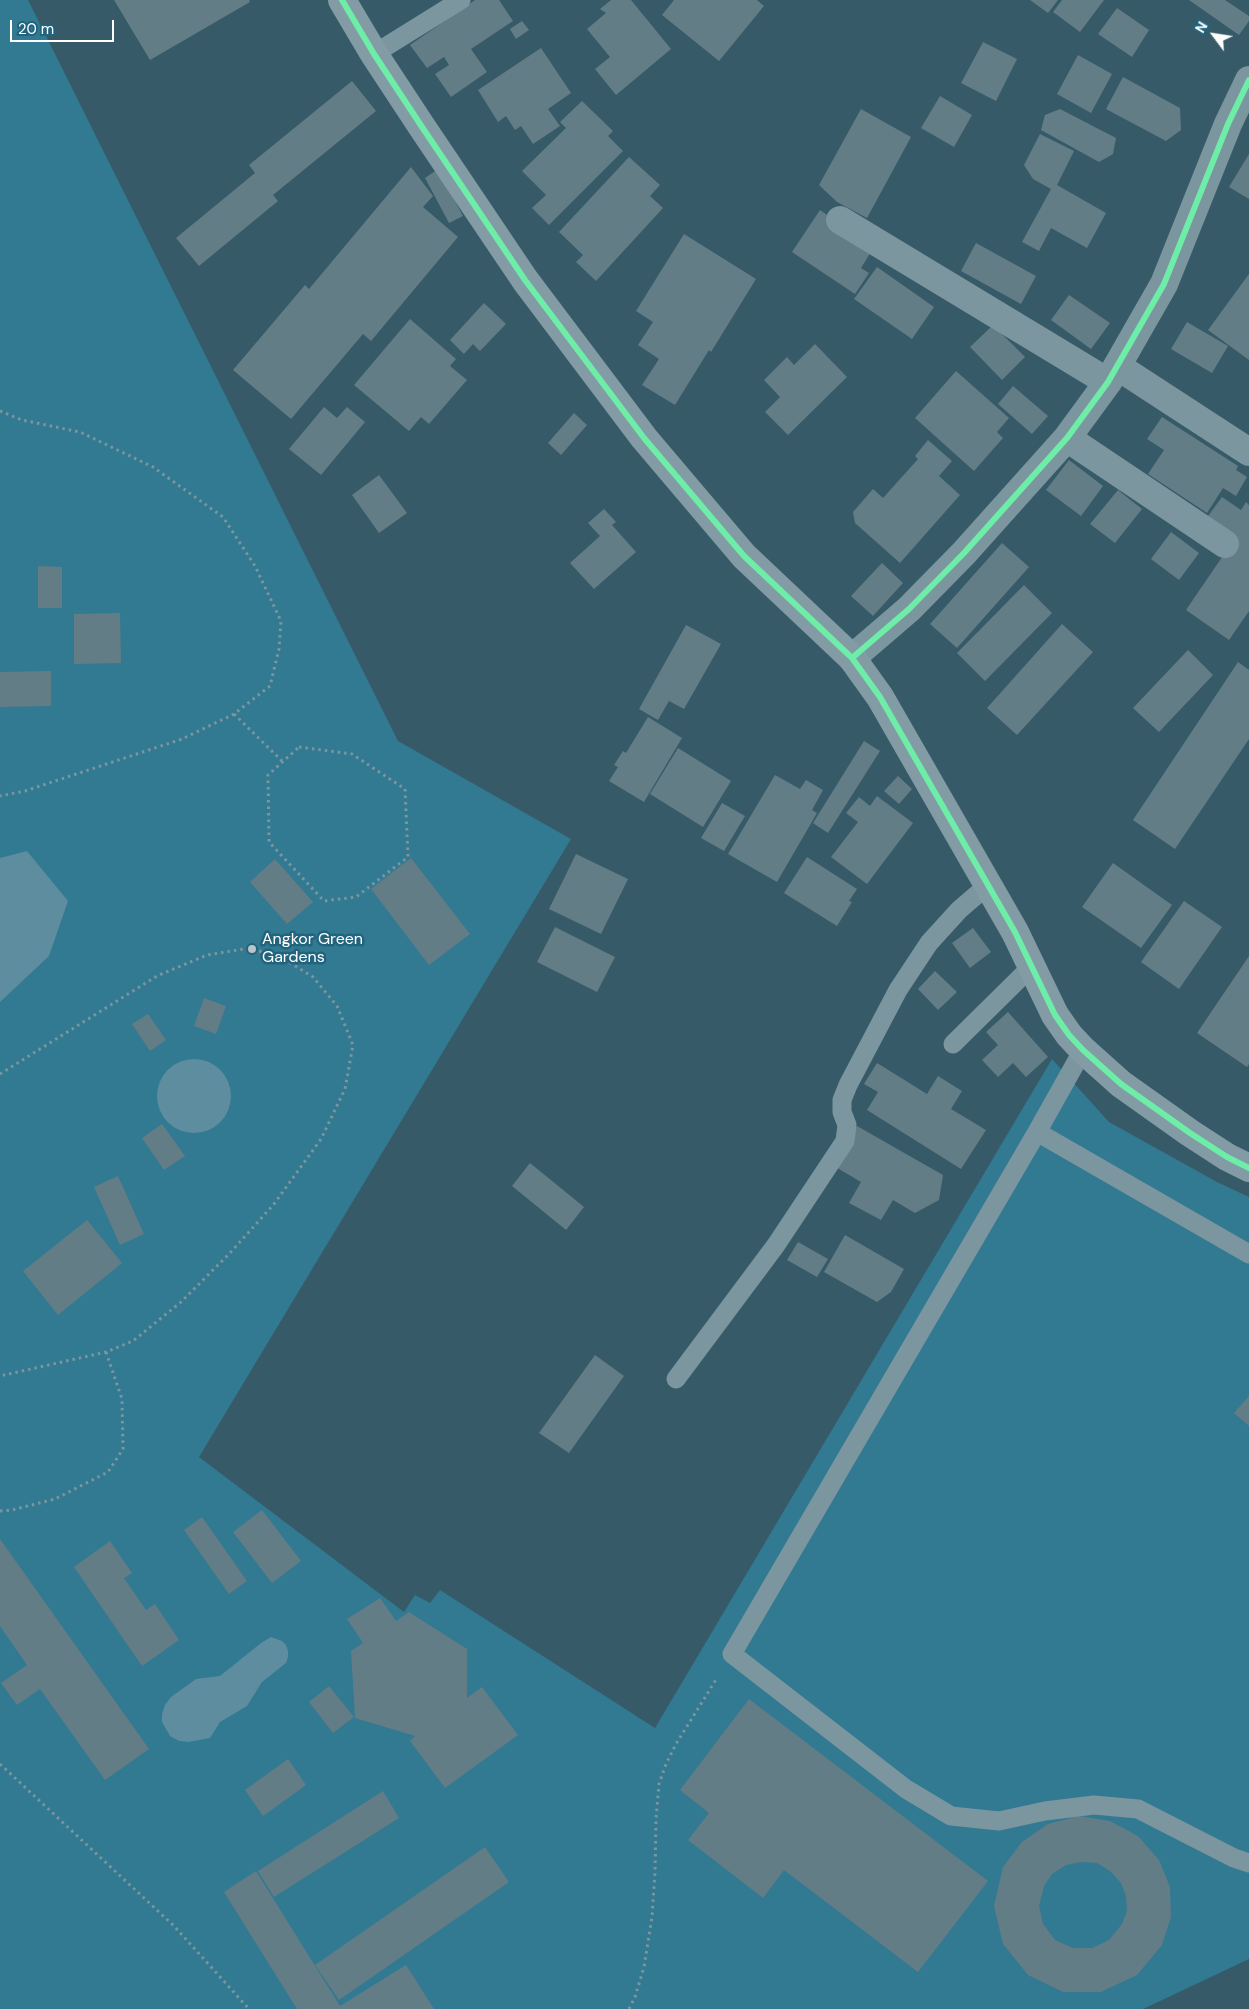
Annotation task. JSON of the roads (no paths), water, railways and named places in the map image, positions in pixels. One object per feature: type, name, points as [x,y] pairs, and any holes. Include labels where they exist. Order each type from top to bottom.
[{"type":"street","points":[[342,0],[374,54],[525,280],[644,438],[744,556],[852,658],[880,697],[1015,932],[1055,1015],[1069,1035],[1121,1084],[1190,1133],[1227,1157],[1249,1168]]},
{"type":"street","points":[[852,658],[909,609],[964,553],[1067,438],[1113,374],[1164,284],[1228,124],[1249,80]]},
{"type":"street","points":[[840,220],[1249,452]]},
{"type":"street","points":[[1067,438],[1224,544]]},
{"type":"lane","points":[[374,54],[461,0]]},
{"type":"lane","points":[[676,1379],[776,1245],[845,1141],[846,1125],[842,1112],[842,1100],[898,990],[929,943],[959,910],[988,884]]},
{"type":"lane","points":[[954,1044],[1032,966]]},
{"type":"lane","points":[[1083,1050],[732,1654],[906,1789],[951,1816],[999,1821],[1045,1810],[1094,1805],[1138,1809],[1234,1858],[1249,1863]]},
{"type":"lane","points":[[1037,1132],[1249,1254]]},
{"type":"place","name":"Angkor Green Gardens","points":[[252,949]]}]
